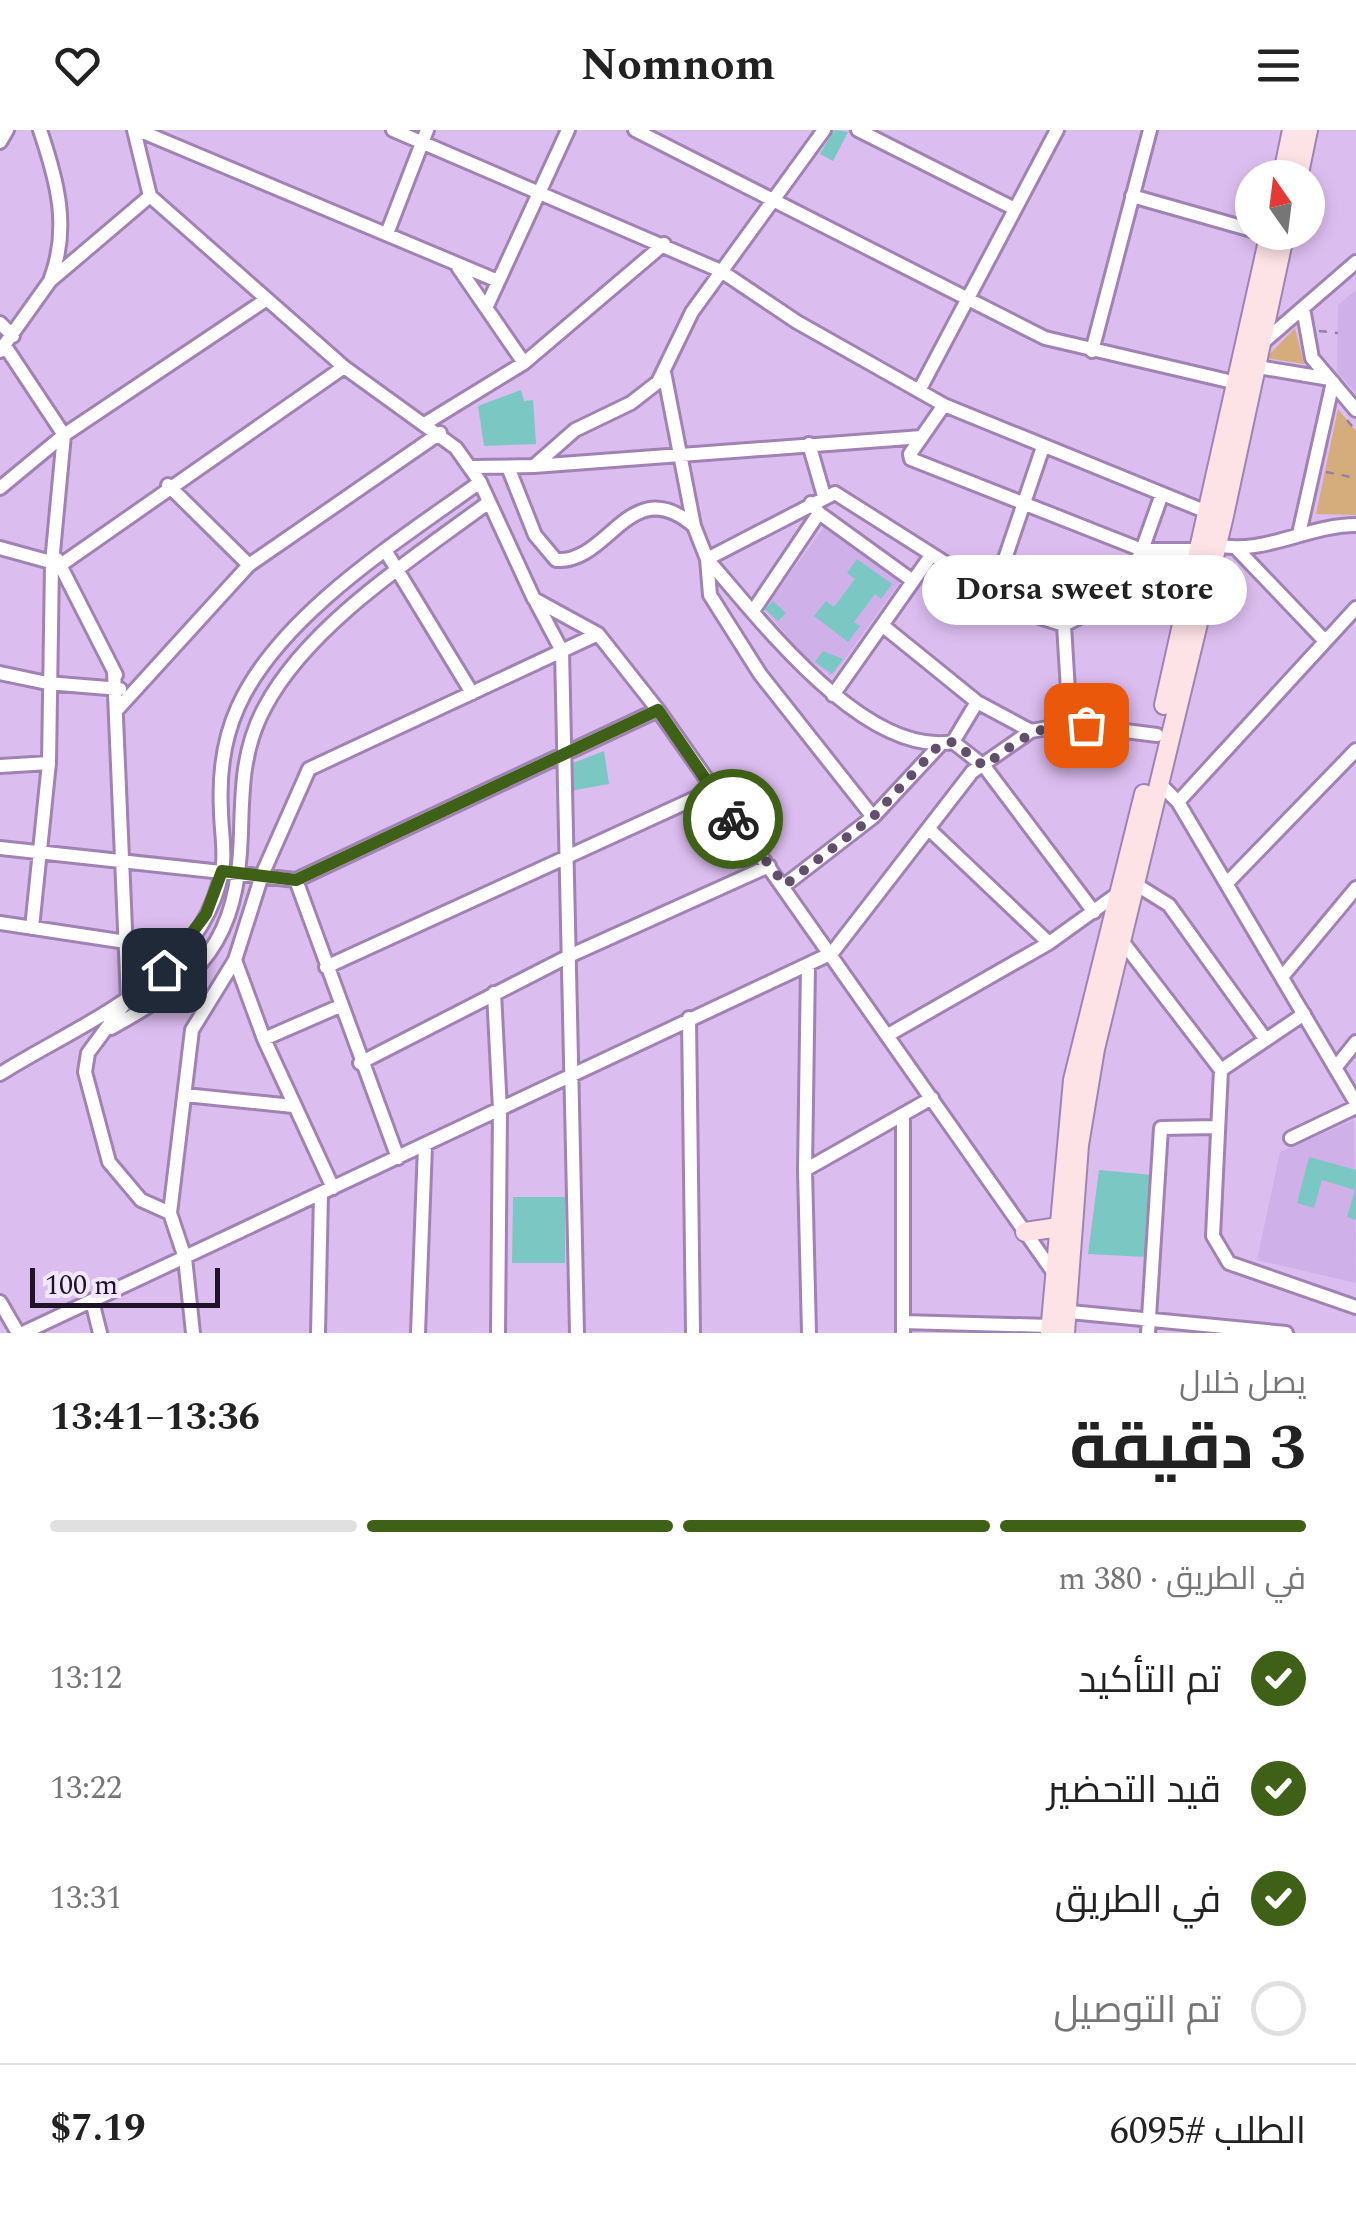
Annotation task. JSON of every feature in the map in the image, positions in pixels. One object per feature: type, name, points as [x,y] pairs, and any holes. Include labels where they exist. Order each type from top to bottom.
[{"type":"street","points":[[0,142],[7,130]]},
{"type":"street","points":[[40,130],[61,209],[61,246],[50,281]]},
{"type":"street","points":[[136,130],[150,196],[344,367],[440,433],[471,467],[562,651],[578,1333]]},
{"type":"street","points":[[136,130],[388,231],[458,267],[498,280]]},
{"type":"street","points":[[392,130],[424,137],[538,195],[664,244],[721,271],[797,322],[944,405],[1207,512]]},
{"type":"street","points":[[486,308],[568,130]]},
{"type":"street","points":[[635,130],[1045,338],[1237,383]]},
{"type":"street","points":[[534,466],[575,430],[642,396],[664,372],[692,312],[770,198],[824,130]]},
{"type":"street","points":[[858,130],[1015,209]]},
{"type":"street","points":[[920,389],[1056,130]]},
{"type":"street","points":[[1092,351],[1150,130]]},
{"type":"street","points":[[1286,160],[1292,130]]},
{"type":"street","points":[[1302,160],[1308,130]]},
{"type":"street","points":[[388,231],[424,137]]},
{"type":"street","points":[[6,345],[50,281],[150,196]]},
{"type":"street","points":[[1132,196],[1235,223]]},
{"type":"street","points":[[426,423],[524,363],[664,244]]},
{"type":"street","points":[[1056,1323],[1054,1274],[1073,1080],[1129,888],[1208,548],[1247,365],[1265,250]]},
{"type":"street","points":[[1261,344],[1267,250]]},
{"type":"street","points":[[1153,781],[1157,736],[1208,548],[1207,512],[1237,383],[1261,344],[1356,262]]},
{"type":"street","points":[[458,267],[524,363]]},
{"type":"street","points":[[0,488],[64,436],[264,300]]},
{"type":"street","points":[[1303,308],[1312,358],[1356,410]]},
{"type":"street","points":[[0,323],[6,345],[64,436],[46,683],[48,763],[32,928]]},
{"type":"street","points":[[1247,365],[1331,381]]},
{"type":"street","points":[[54,562],[344,367]]},
{"type":"street","points":[[664,372],[694,526],[708,559],[833,695],[904,738],[947,743],[984,766],[1094,912]]},
{"type":"street","points":[[1299,534],[1331,381]]},
{"type":"street","points":[[944,405],[912,459],[1142,550],[1238,550],[1328,525],[1356,525]]},
{"type":"street","points":[[170,1213],[142,1200],[128,1188],[104,1151],[85,1072],[88,1054],[128,999],[116,711],[126,692],[249,565],[440,433]]},
{"type":"street","points":[[471,467],[534,466],[922,437]]},
{"type":"street","points":[[753,611],[818,504],[809,444]]},
{"type":"street","points":[[993,594],[1043,446]]},
{"type":"street","points":[[508,467],[535,536],[556,560],[581,555],[626,519],[646,511],[670,510],[694,526]]},
{"type":"street","points":[[0,1074],[128,999],[164,970],[193,936],[222,871],[220,776],[238,707],[280,646],[385,550],[480,482]]},
{"type":"street","points":[[168,485],[249,565]]},
{"type":"street","points":[[708,559],[835,494],[1021,611],[1064,625],[1109,602],[1142,550],[1162,494]]},
{"type":"street","points":[[104,1032],[168,996],[200,967],[227,919],[238,873],[244,763],[266,704],[312,646],[398,570],[489,502]]},
{"type":"street","points":[[818,504],[913,581]]},
{"type":"street","points":[[0,548],[54,562],[126,692]]},
{"type":"street","points":[[385,550],[472,693]]},
{"type":"street","points":[[1238,550],[1326,640]]},
{"type":"street","points":[[833,695],[930,557]]},
{"type":"street","points":[[708,559],[710,595],[760,674],[873,817]]},
{"type":"street","points":[[534,599],[598,634],[658,710],[711,791],[785,885],[1067,1291]]},
{"type":"street","points":[[1178,802],[1356,608]]},
{"type":"street","points":[[882,625],[977,702],[1031,730]]},
{"type":"street","points":[[1064,625],[1070,724]]},
{"type":"street","points":[[193,1333],[185,1258],[170,1213],[192,1030],[236,960],[262,875],[309,769],[598,634]]},
{"type":"street","points":[[0,673],[46,683],[126,692]]},
{"type":"street","points":[[785,885],[873,817],[947,743],[977,702]]},
{"type":"street","points":[[0,848],[296,880],[658,710]]},
{"type":"street","points":[[0,1302],[20,1333],[832,953],[972,772],[1031,730],[1070,724],[1157,736]]},
{"type":"street","points":[[1227,883],[1356,750]]},
{"type":"street","points":[[0,766],[48,763]]},
{"type":"street","points":[[1153,781],[1178,802],[1356,1105],[1291,1138]]},
{"type":"street","points":[[326,967],[711,791]]},
{"type":"street","points":[[930,830],[1049,942]]},
{"type":"street","points":[[360,1063],[569,956],[769,866]]},
{"type":"street","points":[[296,880],[398,1158]]},
{"type":"street","points":[[888,1035],[1049,942],[1129,888]]},
{"type":"street","points":[[1056,1323],[1067,1291],[1084,1102],[1122,942],[1129,888]]},
{"type":"street","points":[[1129,888],[1169,905],[1266,1040]]},
{"type":"street","points":[[1282,977],[1356,888]]},
{"type":"street","points":[[0,923],[126,942]]},
{"type":"street","points":[[1122,942],[1221,1070],[1213,1236],[1229,1264],[1356,1307]]},
{"type":"street","points":[[236,960],[327,1191],[318,1333]]},
{"type":"street","points":[[808,965],[808,1333]]},
{"type":"street","points":[[494,993],[500,1110],[498,1333]]},
{"type":"street","points":[[264,1039],[340,1006]]},
{"type":"street","points":[[1221,1070],[1304,1014]]},
{"type":"street","points":[[689,1018],[692,1333]]},
{"type":"street","points":[[1336,1067],[1356,1042]]},
{"type":"street","points":[[184,1095],[293,1106]]},
{"type":"street","points":[[805,1170],[932,1098]]},
{"type":"street","points":[[903,1116],[903,1328],[1056,1323],[1286,1333]]},
{"type":"street","points":[[1149,1328],[1161,1128],[1216,1127]]},
{"type":"street","points":[[418,1333],[424,1146]]},
{"type":"street","points":[[1025,1232],[1059,1227]]},
{"type":"street","points":[[92,1301],[100,1333]]},
{"type":"path","points":[[1307,330],[1338,333]]},
{"type":"path","points":[[1338,409],[1356,431]]},
{"type":"path","points":[[1322,486],[1325,472],[1356,478]]},
{"type":"shaded area","points":[[1356,290],[1356,393],[1337,372],[1338,305]]},
{"type":"shaded area","points":[[1295,328],[1304,364],[1266,358]]},
{"type":"shaded area","points":[[1338,409],[1356,431],[1356,515],[1316,514]]},
{"type":"shaded area","points":[[824,527],[900,582],[832,677],[805,656],[764,609]]},
{"type":"shaded area","points":[[1354,1120],[1356,1283],[1257,1260],[1280,1152]]},
{"type":"building","points":[[834,130],[848,132],[833,161],[820,154]]},
{"type":"building","points":[[521,390],[524,401],[533,400],[536,444],[484,446],[478,406]]},
{"type":"building","points":[[857,559],[892,584],[881,599],[875,594],[854,622],[860,626],[848,642],[814,616],[826,601],[834,607],[855,579],[847,573]]},
{"type":"building","points":[[773,601],[786,613],[778,621],[765,609]]},
{"type":"building","points":[[823,651],[843,659],[832,674],[815,662]]},
{"type":"building","points":[[1114,690],[1115,715],[1077,717],[1076,691]]},
{"type":"building","points":[[604,751],[609,784],[570,791],[568,765]]},
{"type":"building","points":[[1309,1157],[1356,1170],[1356,1220],[1347,1217],[1355,1190],[1322,1180],[1314,1208],[1297,1203]]},
{"type":"building","points":[[1099,1170],[1153,1175],[1146,1257],[1088,1254]]},
{"type":"building","points":[[513,1197],[565,1197],[565,1263],[512,1263]]},
{"type":"way so far","points":[[733,819],[785,885],[873,817],[940,744],[953,742],[984,766],[1031,730],[1051,724],[1086,725]]},
{"type":"place","name":"Dorsa sweet store","points":[[1086,725]]},
{"type":"route","points":[[164,970],[206,914],[222,871],[296,880],[658,710],[733,819]]}]
